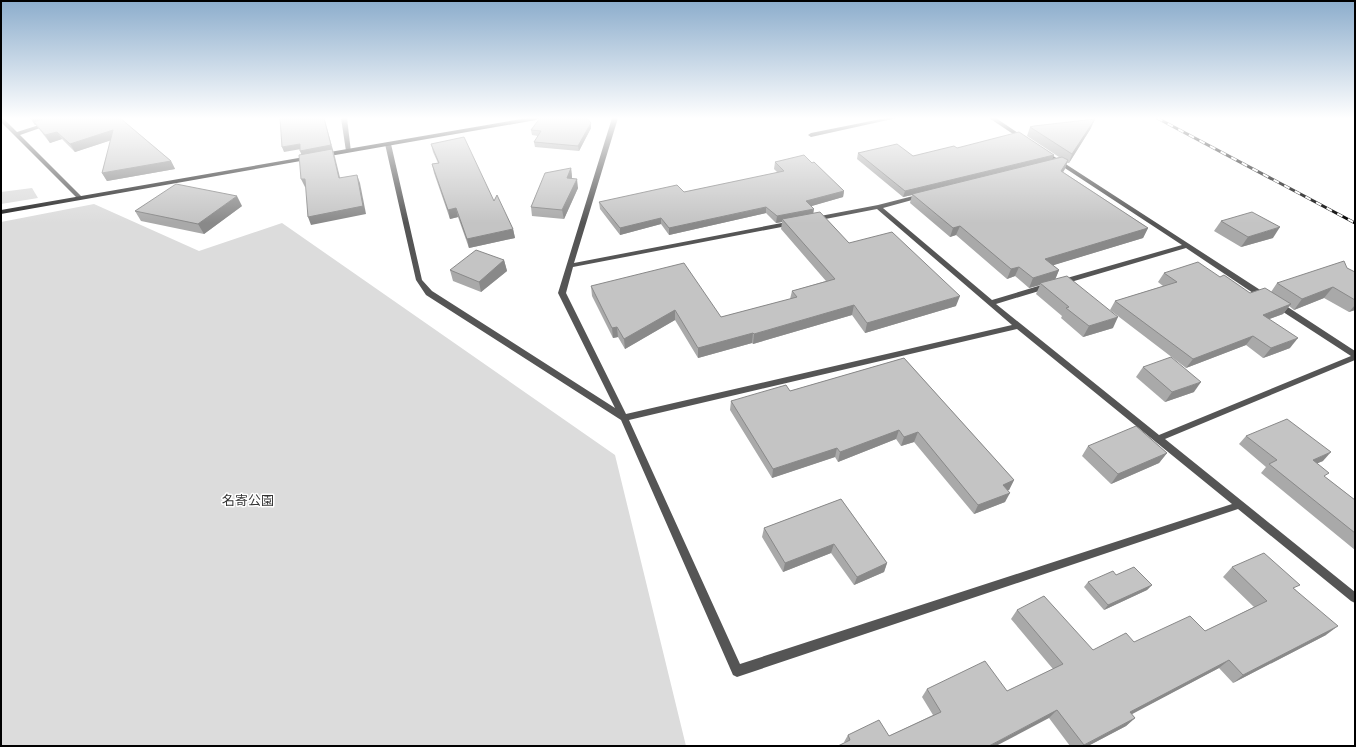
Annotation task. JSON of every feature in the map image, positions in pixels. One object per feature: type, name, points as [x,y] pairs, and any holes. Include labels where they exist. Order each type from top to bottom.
[{"type":"street","points":[[35,153],[80,198]]},
{"type":"street","points":[[1,212],[338,153]]},
{"type":"street","points":[[390,153],[419,280],[429,292],[624,418],[1018,326]]},
{"type":"street","points":[[604,153],[562,293],[624,418],[737,671],[1240,505]]},
{"type":"street","points":[[1046,153],[1355,356]]},
{"type":"street","points":[[1052,164],[1060,162]]},
{"type":"street","points":[[809,220],[878,207],[931,194]]},
{"type":"street","points":[[878,207],[1018,326],[1159,438],[1355,598]]},
{"type":"street","points":[[570,266],[802,221]]},
{"type":"street","points":[[991,303],[1186,246]]},
{"type":"street","points":[[1159,438],[1355,356]]},
{"type":"green space","points":[[32,188],[38,198],[1,204],[1,192]]},
{"type":"green space","name":"名寄公園","points":[[94,204],[199,251],[282,223],[615,455],[686,746],[1,746],[1,222]]},
{"type":"building","points":[[107,153],[161,153],[171,161],[102,173]]},
{"type":"building","points":[[311,153],[333,153],[339,178],[357,175],[363,206],[308,217],[305,179],[301,179],[299,155]]},
{"type":"building","points":[[435,153],[471,153],[494,201],[497,195],[513,229],[467,239],[456,208],[448,210],[432,164],[439,163]]},
{"type":"building","points":[[858,153],[909,153],[913,156],[926,153],[1051,153],[1054,155],[905,191]]},
{"type":"building","points":[[804,155],[812,163],[814,162],[844,191],[806,201],[814,209],[777,216],[766,207],[669,228],[661,218],[620,228],[599,202],[677,185],[684,192],[784,171],[775,162]]},
{"type":"building","points":[[1062,157],[1068,160],[1061,171],[1148,228],[1045,259],[1059,270],[1033,278],[1019,267],[1011,269],[960,226],[953,228],[912,194]]},
{"type":"building","points":[[571,168],[567,178],[577,179],[562,210],[531,207],[545,173]]},
{"type":"building","points":[[176,184],[237,196],[198,224],[135,211]]},
{"type":"building","points":[[820,212],[849,243],[892,232],[960,296],[867,323],[854,305],[754,334],[753,333],[698,348],[675,310],[624,339],[617,327],[612,328],[591,286],[684,263],[721,317],[797,297],[792,291],[835,279],[782,219]]},
{"type":"building","points":[[1252,212],[1280,227],[1248,237],[1221,221]]},
{"type":"building","points":[[476,250],[504,260],[479,282],[450,270]]},
{"type":"building","points":[[1344,261],[1347,268],[1355,272],[1355,300],[1333,287],[1302,299],[1277,283]]},
{"type":"building","points":[[1198,262],[1220,277],[1224,275],[1250,293],[1265,288],[1291,304],[1263,315],[1298,338],[1271,348],[1253,336],[1193,359],[1115,301],[1177,282],[1164,273]]},
{"type":"building","points":[[1067,276],[1118,317],[1089,326],[1066,308],[1069,307],[1040,283]]},
{"type":"building","points":[[1171,357],[1201,382],[1172,392],[1143,367]]},
{"type":"building","points":[[904,358],[1014,480],[1003,485],[1010,493],[978,505],[918,432],[904,437],[899,430],[840,452],[837,448],[773,469],[731,401],[786,385],[790,391]]},
{"type":"building","points":[[1287,419],[1331,452],[1313,460],[1329,473],[1324,476],[1355,500],[1355,533],[1269,464],[1277,460],[1246,436]]},
{"type":"building","points":[[1136,426],[1167,453],[1118,474],[1088,446]]},
{"type":"building","points":[[841,499],[887,563],[857,577],[834,544],[785,563],[764,528]]},
{"type":"building","points":[[1264,553],[1300,585],[1293,588],[1338,626],[1243,675],[1229,660],[1130,712],[1135,718],[1084,745],[1057,710],[989,746],[838,746],[850,740],[848,735],[879,720],[889,736],[941,712],[927,689],[985,661],[1007,691],[1063,664],[1017,610],[1044,596],[1093,650],[1126,633],[1134,642],[1190,616],[1205,631],[1267,601],[1232,567]]},
{"type":"building","points":[[1134,567],[1152,585],[1108,605],[1088,582],[1113,571],[1116,575]]},
{"type":"railway","points":[[1223,153],[1355,223]]}]
